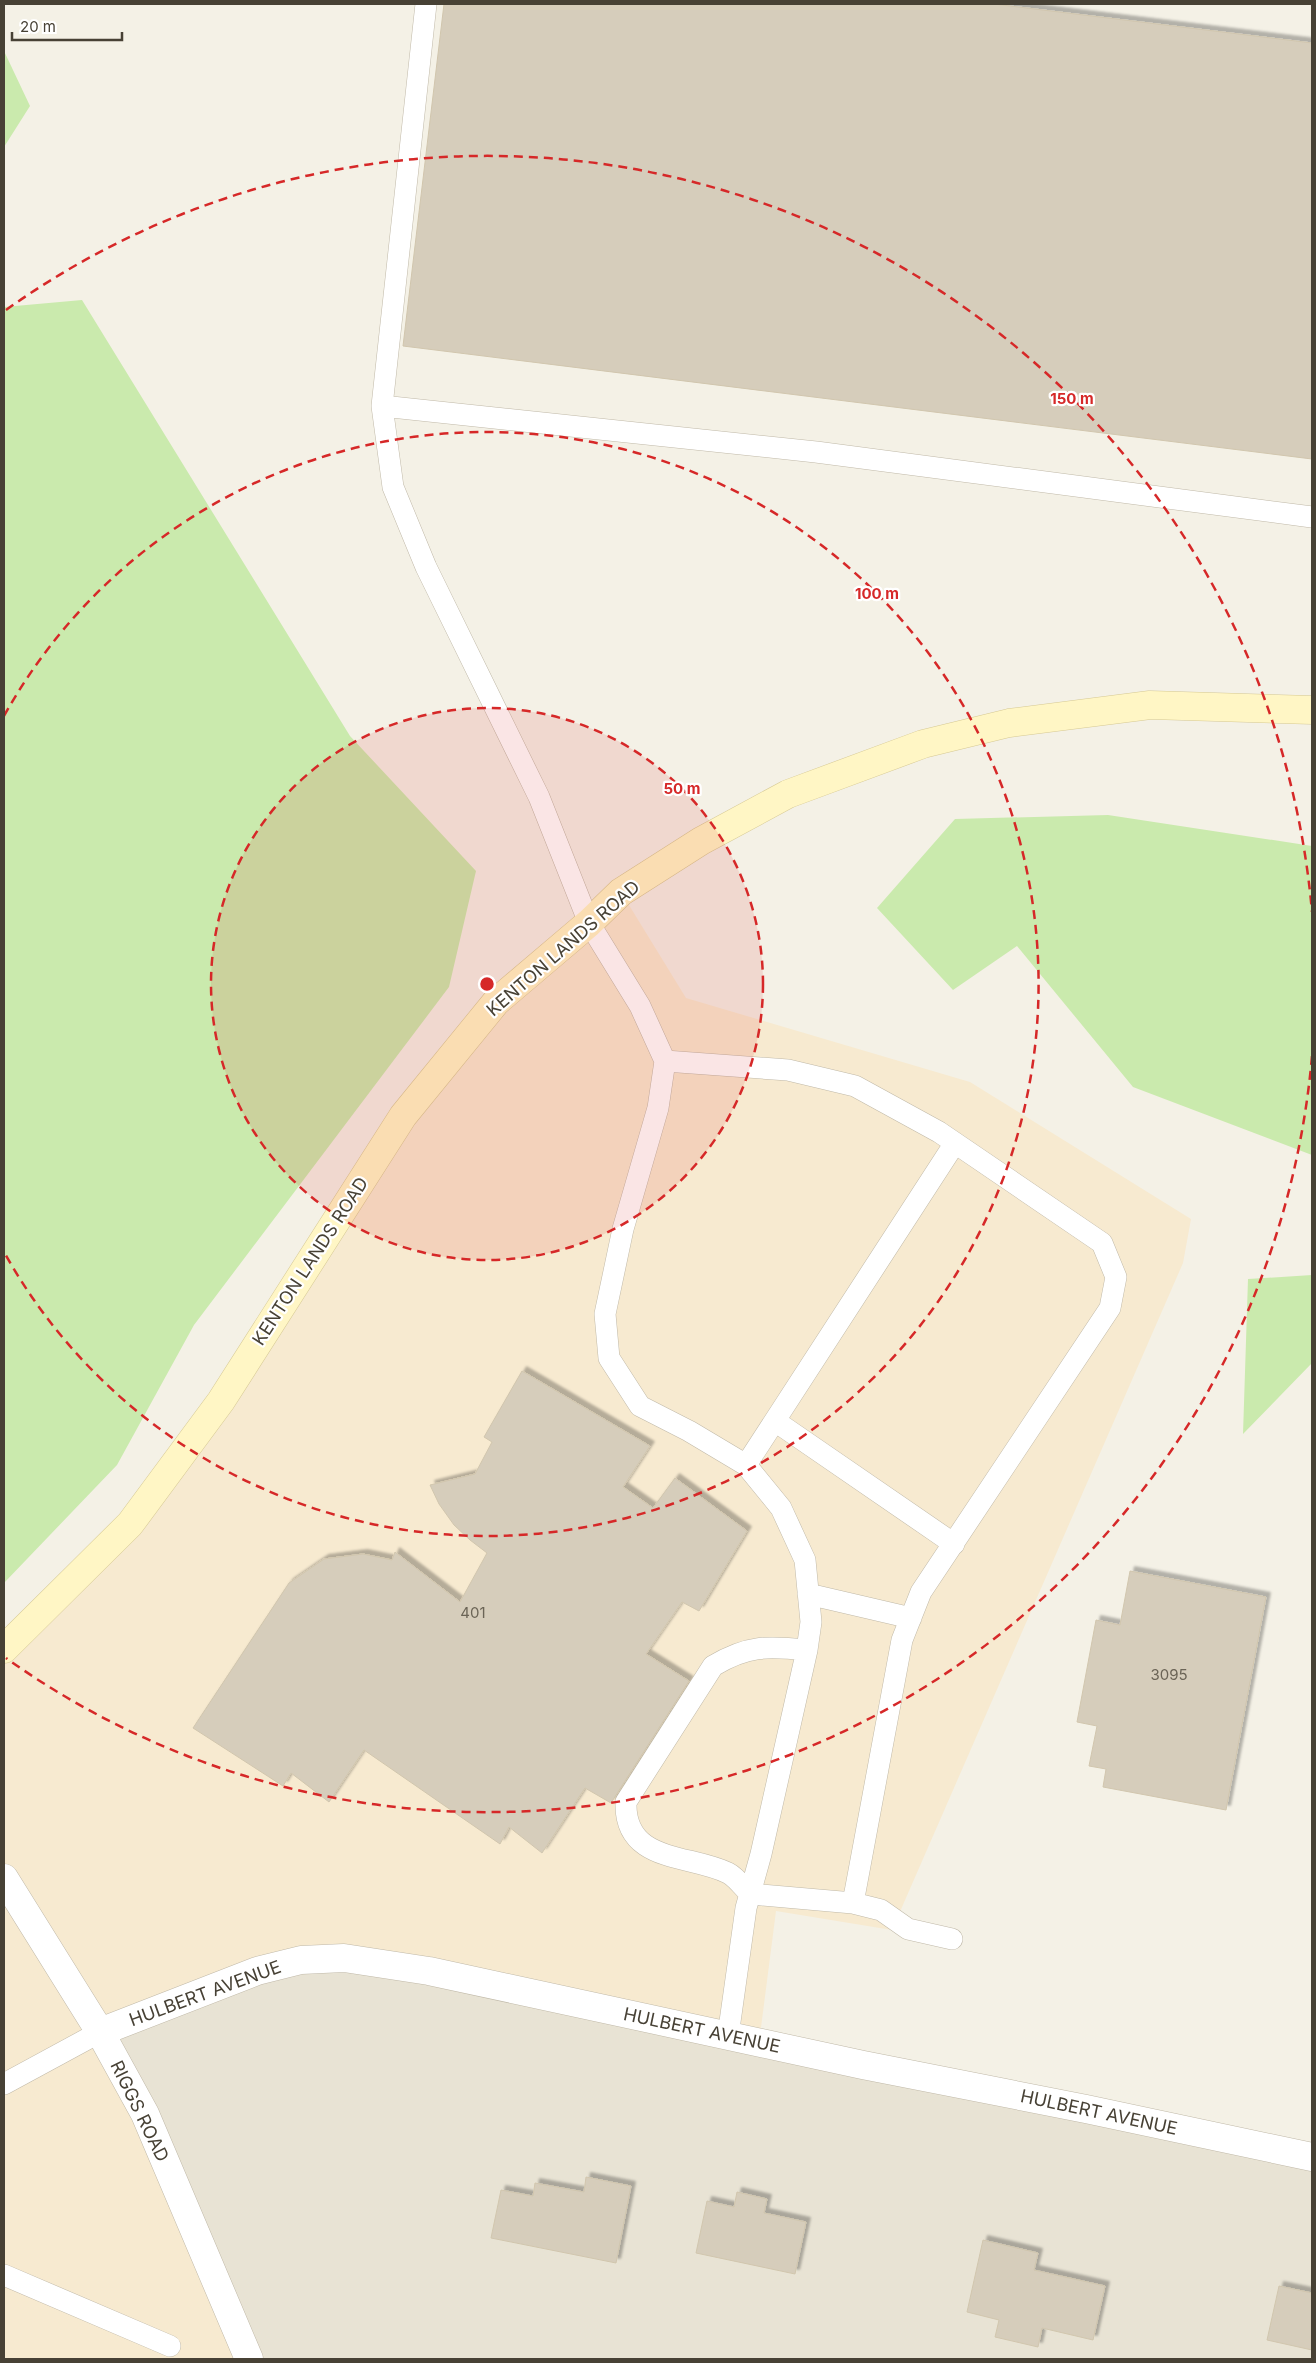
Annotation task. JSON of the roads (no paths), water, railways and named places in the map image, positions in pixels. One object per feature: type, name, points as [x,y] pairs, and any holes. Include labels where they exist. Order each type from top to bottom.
[{"type":"main road","name":"KENTON LANDS ROAD","points":[[4,1649],[130,1524],[220,1401],[409,1109],[496,1002],[589,923],[621,892],[700,841],[788,794],[923,744],[1009,723],[1150,705],[1312,710]]},
{"type":"street","name":"RIGGS ROAD","points":[[4,1878],[100,2032],[145,2114],[249,2359]]},
{"type":"street","name":"HULBERT AVENUE","points":[[100,2032],[257,1971],[301,1960],[344,1958],[429,1971],[728,2036],[1312,2157]]},
{"type":"lane","points":[[426,4],[382,406],[393,487],[426,567],[539,796],[589,923],[640,1006],[665,1061],[658,1108],[623,1229],[605,1314],[610,1358],[640,1406],[689,1431],[746,1465],[781,1508],[805,1560],[811,1622],[807,1650],[761,1854],[750,1894],[728,2036]]},
{"type":"lane","points":[[382,406],[816,452],[1312,517]]},
{"type":"lane","points":[[665,1061],[788,1070],[855,1086],[939,1132],[1102,1243],[1116,1277],[1110,1308],[921,1592],[902,1640],[852,1904]]},
{"type":"lane","points":[[746,1465],[955,1143]]},
{"type":"lane","points":[[775,1421],[954,1544]]},
{"type":"lane","points":[[808,1594],[911,1618]]},
{"type":"lane","points":[[807,1650],[776,1646],[751,1650],[736,1653],[713,1666],[626,1802],[626,1818],[633,1834],[651,1850],[730,1873],[750,1894],[852,1904],[881,1910],[908,1929],[952,1940]]},
{"type":"lane","points":[[4,2084],[100,2032]]},
{"type":"lane","points":[[4,2275],[170,2346]]}]
